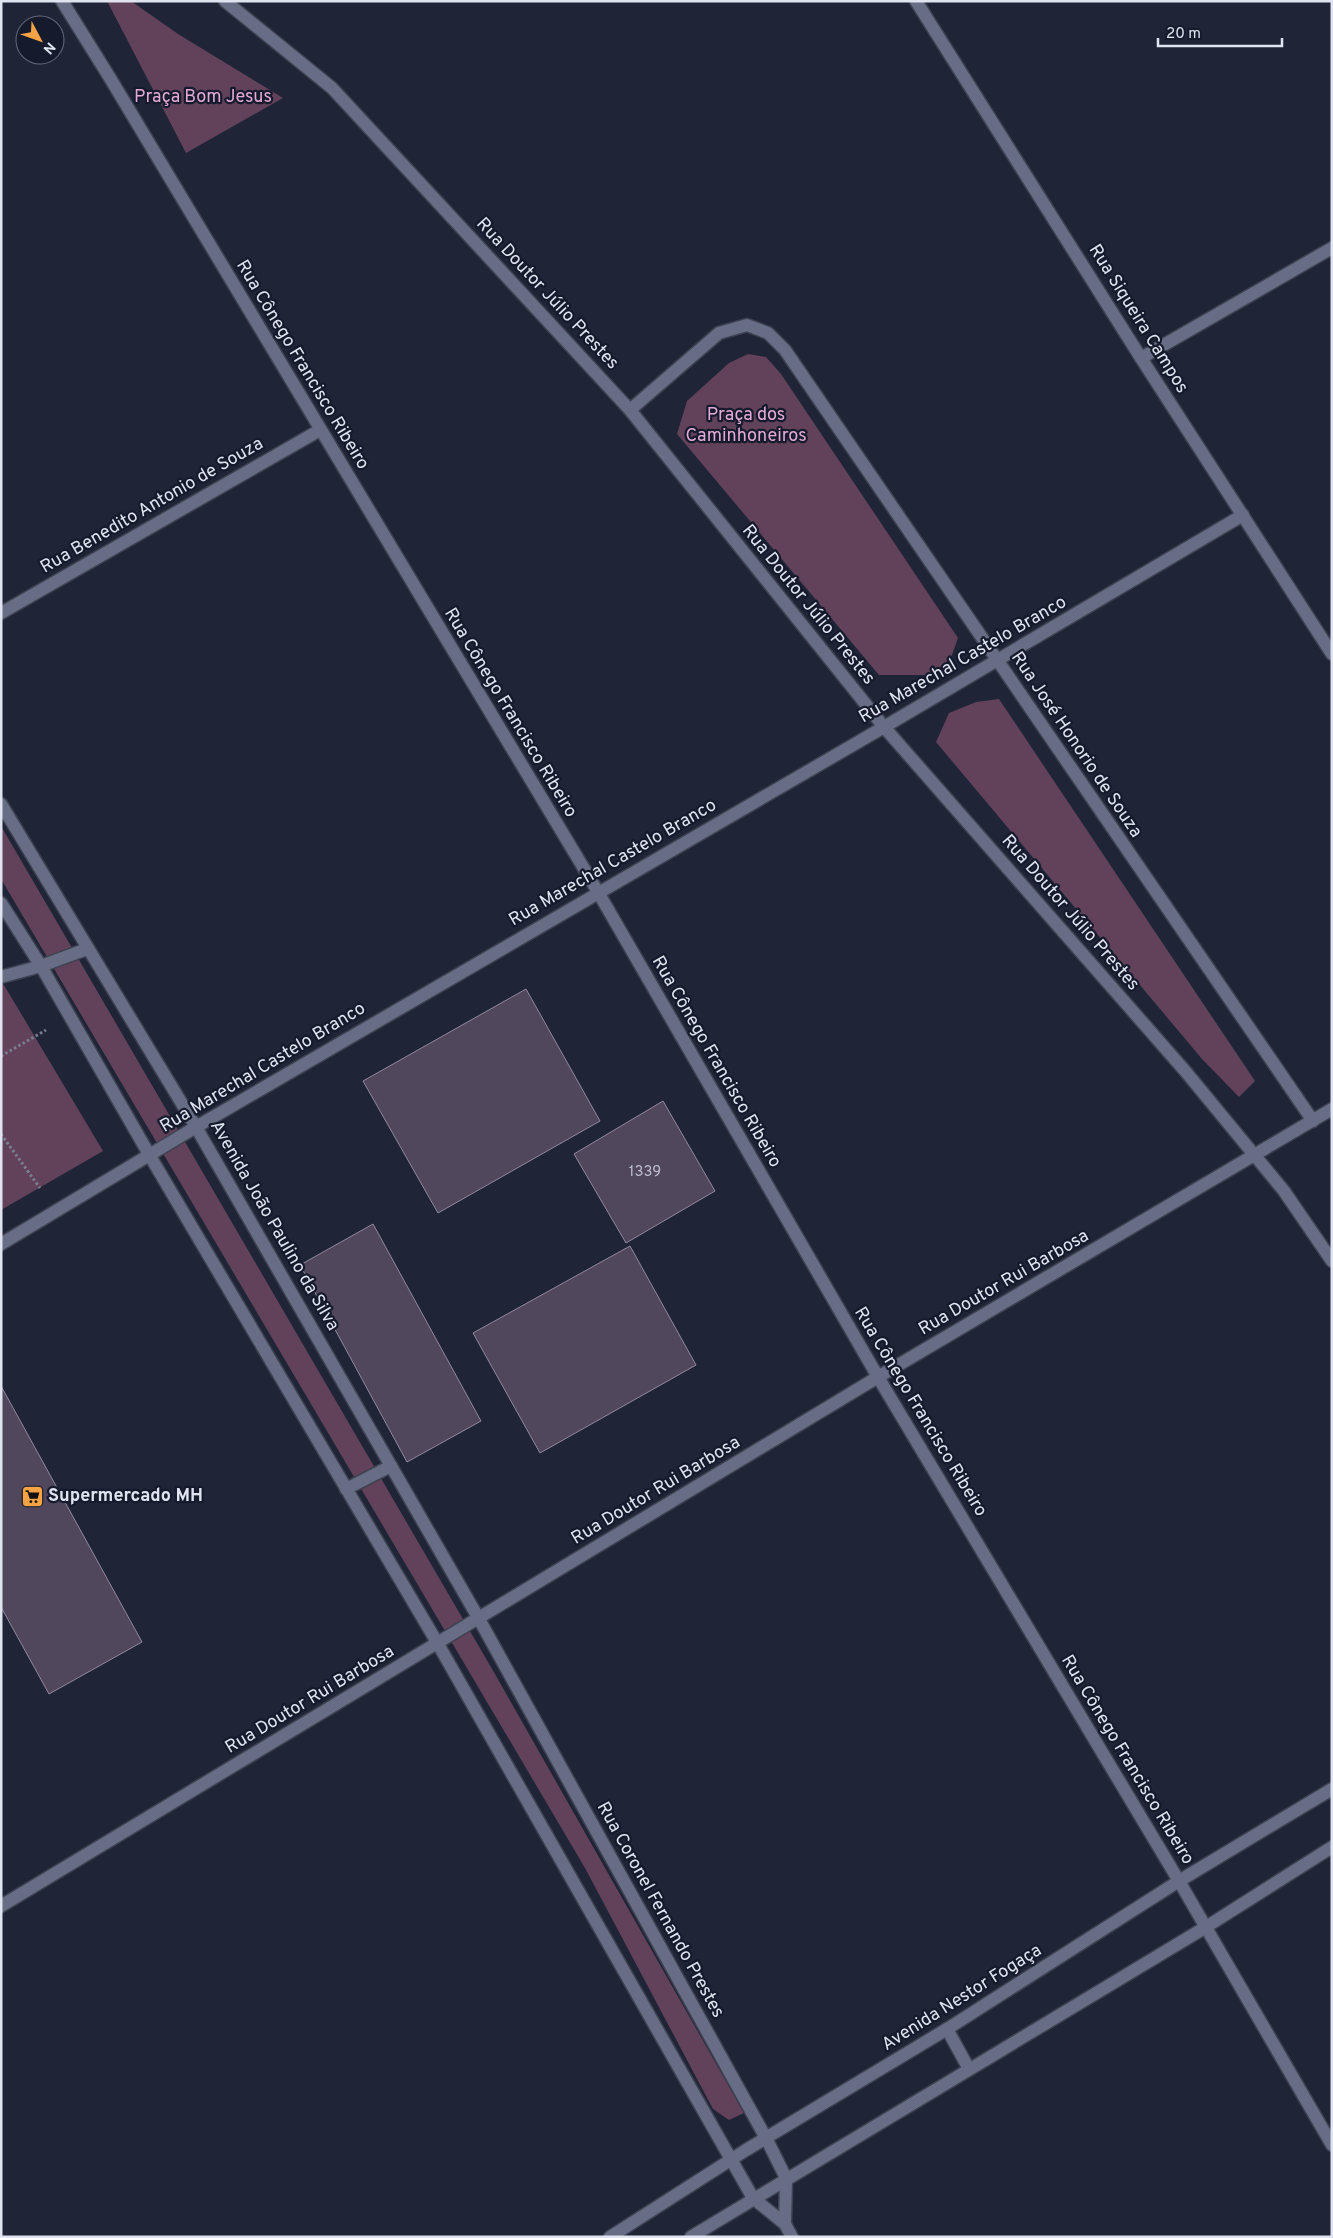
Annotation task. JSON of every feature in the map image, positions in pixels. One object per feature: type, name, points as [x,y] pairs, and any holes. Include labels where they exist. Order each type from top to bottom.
[{"type":"street","name":"Rua Cônego Francisco Ribeiro","points":[[62,1],[598,892],[878,1377],[1180,1881],[1332,2145]]},
{"type":"street","name":"Rua Doutor Júlio Prestes","points":[[225,1],[332,88],[630,410],[884,727],[1186,1072],[1284,1191],[1332,1261]]},
{"type":"street","name":"Rua Siqueira Campos","points":[[916,1],[1141,358],[1332,654]]},
{"type":"street","points":[[1141,358],[1332,248]]},
{"type":"street","name":"Rua José Honorio de Souza","points":[[630,410],[719,333],[746,325],[768,333],[785,350],[1313,1121]]},
{"type":"street","name":"Rua Benedito Antonio de Souza","points":[[1,613],[320,430]]},
{"type":"street","name":"Rua Marechal Castelo Branco","points":[[1,1244],[196,1127],[998,661],[1243,515]]},
{"type":"street","name":"Avenida João Paulino da Silva","points":[[1,804],[196,1127],[479,1619]]},
{"type":"street","points":[[1,903],[41,966],[150,1156],[438,1644]]},
{"type":"street","points":[[1,977],[41,966],[87,949]]},
{"type":"street","name":"Rua Doutor Rui Barbosa","points":[[1,1906],[878,1377],[1332,1109]]},
{"type":"street","points":[[346,1489],[391,1466]]},
{"type":"street","name":"Rua Coronel Fernando Prestes","points":[[479,1619],[766,2138],[786,2178],[785,2224]]},
{"type":"street","name":"Rua Coronel Fernando Prestes","points":[[438,1644],[753,2198],[785,2224],[792,2237]]},
{"type":"street","name":"Avenida Nestor Fogaça","points":[[610,2237],[766,2138],[947,2029],[1180,1881],[1332,1789]]},
{"type":"street","points":[[691,2237],[786,2178],[1206,1927],[1332,1848]]},
{"type":"street","points":[[947,2029],[969,2069]]},
{"type":"path","points":[[1,1056],[70,1016]]},
{"type":"path","points":[[1,1134],[56,1211]]},
{"type":"green space","name":"Praça Bom Jesus","points":[[107,1],[131,1],[178,34],[283,98],[186,153]]},
{"type":"green space","name":"Praça dos Caminhoneiros","points":[[748,354],[766,357],[781,374],[958,638],[949,663],[929,675],[879,675],[677,434],[687,401],[729,363]]},
{"type":"green space","points":[[999,699],[1255,1081],[1239,1097],[1202,1059],[936,742],[949,713],[976,702]]},
{"type":"green space","points":[[1,826],[495,1674],[744,2113],[729,2120],[713,2109],[585,1868],[1,879]]},
{"type":"green space","points":[[1,980],[103,1151],[1,1210]]},
{"type":"building","points":[[526,989],[600,1121],[438,1213],[363,1081]]},
{"type":"building","points":[[663,1101],[715,1191],[626,1243],[574,1154]]},
{"type":"building","points":[[373,1224],[481,1421],[407,1462],[300,1265]]},
{"type":"building","points":[[630,1246],[696,1365],[540,1453],[473,1333]]},
{"type":"building","name":"Supermercado MH","points":[[1,1386],[142,1642],[49,1694],[1,1607]]},
{"type":"place","name":"Supermercado MH","points":[[32,1496]]}]
